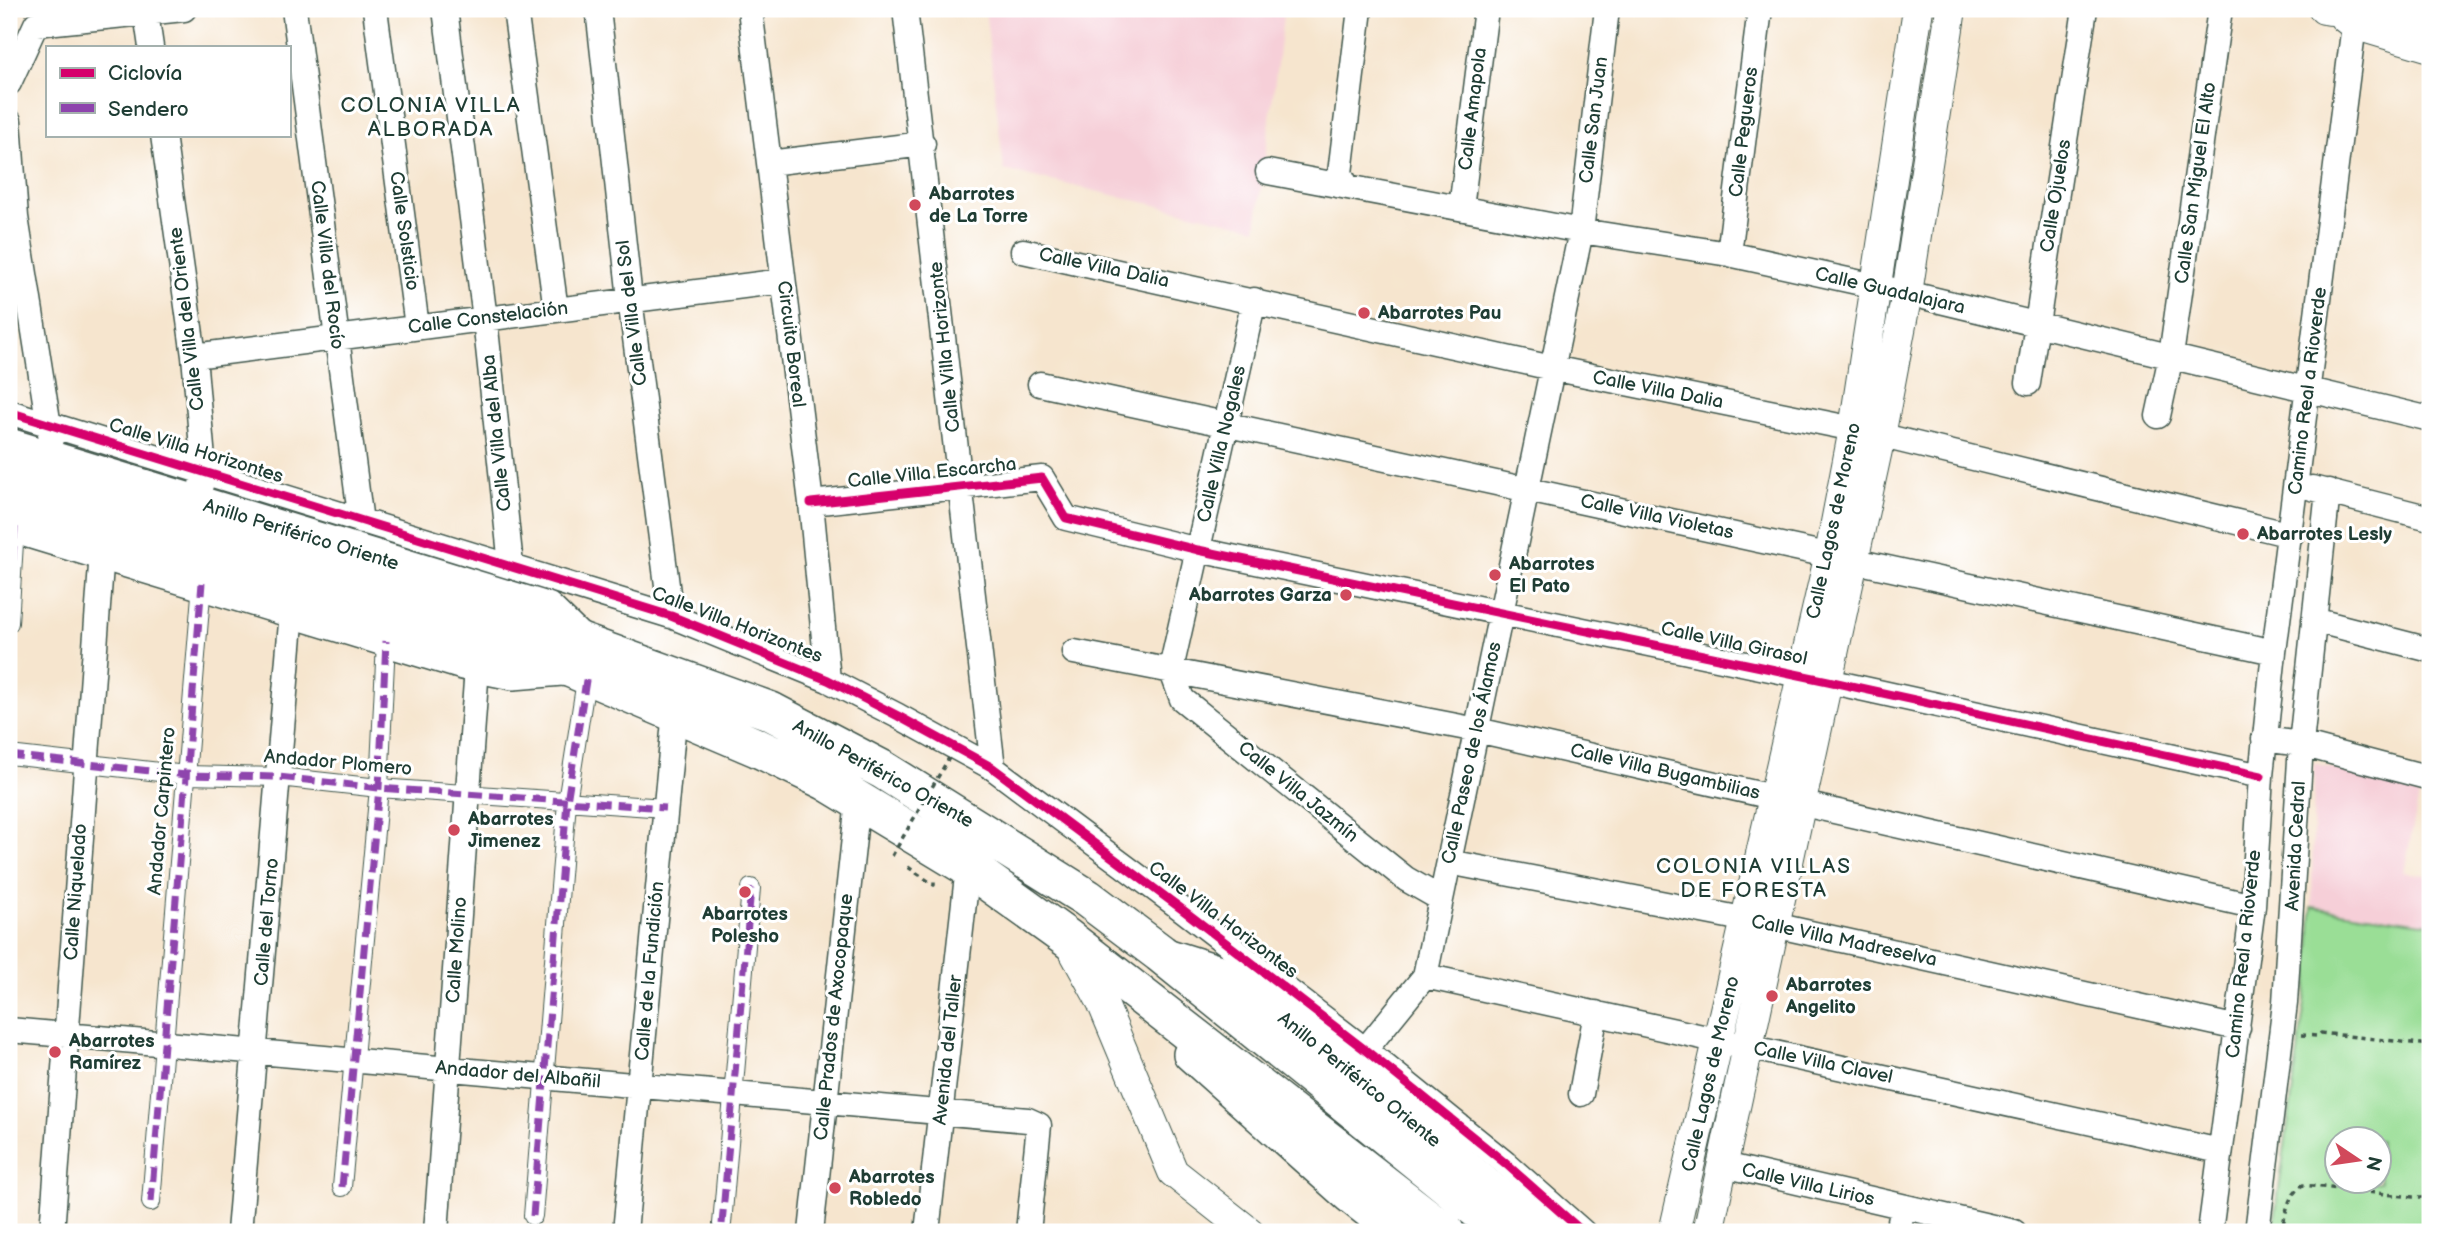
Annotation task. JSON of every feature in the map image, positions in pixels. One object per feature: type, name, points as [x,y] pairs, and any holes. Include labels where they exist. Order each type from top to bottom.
[{"type":"highway","name":"Anillo Periférico Oriente","points":[[9,470],[538,645],[580,662],[675,711],[758,748],[858,801],[968,867],[1067,938],[1445,1232]]},
{"type":"highway","name":"Anillo Periférico Oriente","points":[[11,517],[538,645]]},
{"type":"highway","name":"Anillo Periférico Oriente","points":[[580,662],[770,711],[883,770],[1087,898],[1160,953],[1507,1231]]},
{"type":"main road","name":"Anillo Periférico Oriente","points":[[9,445],[547,609],[580,662],[513,673],[477,667],[102,552],[11,517]]},
{"type":"main road","name":"Anillo Periférico Oriente","points":[[1160,953],[1223,973],[1357,1059],[1544,1232]]},
{"type":"main road","name":"Anillo Periférico Oriente","points":[[1122,981],[1150,1018],[1348,1195],[1395,1232]]},
{"type":"street","points":[[9,83],[36,24],[184,9]]},
{"type":"street","name":"Calle Villa del Rocío","points":[[294,9],[361,522]]},
{"type":"street","name":"Calle Solsticio","points":[[375,9],[417,327]]},
{"type":"street","name":"Calle Villa del Alba","points":[[444,9],[485,319],[511,565]]},
{"type":"street","points":[[516,9],[556,310]]},
{"type":"street","name":"Calle Villa del Sol","points":[[598,9],[630,299],[671,616]]},
{"type":"street","name":"Circuito Boreal","points":[[750,9],[811,503],[828,680]]},
{"type":"street","name":"Calle Villa Horizonte","points":[[905,9],[923,144],[992,768]]},
{"type":"street","points":[[1346,186],[1340,173],[1360,9]]},
{"type":"street","name":"Calle Amapola","points":[[1461,208],[1486,9]]},
{"type":"street","name":"Calle San Juan","points":[[1581,231],[1607,9]]},
{"type":"street","name":"Calle Pegueros","points":[[1729,254],[1760,9]]},
{"type":"street","name":"Calle Lagos de Moreno","points":[[1867,433],[1876,288],[1918,9]]},
{"type":"street","name":"Calle Lagos de Moreno","points":[[1674,1232],[1719,1040],[1760,922],[1867,433],[1907,293],[1951,9]]},
{"type":"street","name":"Calle Ojuelos","points":[[2028,383],[2085,9]]},
{"type":"street","name":"Calle San Miguel El Alto","points":[[2158,416],[2171,356],[2220,9]]},
{"type":"street","points":[[146,13],[151,46]]},
{"type":"street","points":[[2343,13],[2430,21]]},
{"type":"street","points":[[2343,13],[2430,47]]},
{"type":"street","name":"Camino Real a Rioverde","points":[[2210,1232],[2252,906],[2264,739],[2297,484],[2343,13]]},
{"type":"street","points":[[9,121],[12,225],[55,460]]},
{"type":"street","name":"Calle Villa del Oriente","points":[[163,136],[194,356],[204,471],[197,503]]},
{"type":"street","points":[[769,163],[923,144]]},
{"type":"street","name":"Calle Guadalajara","points":[[1268,172],[1581,231],[1729,254],[1907,293],[2430,419]]},
{"type":"street","name":"Calle Paseo de los Álamos","points":[[1357,1059],[1425,976],[1581,231]]},
{"type":"street","name":"Calle Villa Dalia","points":[[1023,251],[1552,368],[1867,433],[2291,535]]},
{"type":"street","name":"Calle Constelación","points":[[194,356],[783,281]]},
{"type":"street","name":"Calle Villa Nogales","points":[[1171,670],[1254,300]]},
{"type":"street","name":"Calle Villa Violetas","points":[[1040,384],[2274,652]]},
{"type":"street","name":"Calle Villa Horizontes","points":[[9,412],[671,616],[828,680],[992,768],[1357,1059],[1505,1163],[1583,1232]]},
{"type":"street","name":"Calle Villa Escarcha","points":[[811,503],[1042,478],[1066,518],[1198,550]]},
{"type":"street","points":[[2297,484],[2430,518]]},
{"type":"street","name":"Avenida Cedral","points":[[2257,1232],[2281,1035],[2292,917],[2301,744],[2328,491]]},
{"type":"street","points":[[9,623],[11,517]]},
{"type":"street","name":"Calle Villa Girasol","points":[[1198,550],[1814,678],[2261,776]]},
{"type":"street","name":"Calle Niquelado","points":[[52,1232],[102,552]]},
{"type":"street","name":"Andador Carpintero","points":[[151,1202],[202,583]]},
{"type":"street","name":"Calle del Torno","points":[[239,1232],[292,611]]},
{"type":"street","points":[[2314,620],[2430,650]]},
{"type":"street","points":[[342,1187],[379,788],[386,641]]},
{"type":"street","name":"Calle Villa Bugambilias","points":[[1074,652],[1477,730],[2252,906]]},
{"type":"street","points":[[533,1216],[542,1077],[580,662]]},
{"type":"street","name":"Calle Molino","points":[[436,1232],[477,667]]},
{"type":"street","name":"Calle Villa Jazmín","points":[[1171,670],[1182,699],[1406,879],[1441,899]]},
{"type":"street","name":"Calle de la Fundición","points":[[625,1232],[675,711]]},
{"type":"street","points":[[2264,739],[2301,744],[2430,778]]},
{"type":"street","name":"Andador Plomero","points":[[9,755],[86,761],[186,775],[279,777],[379,788],[665,808]]},
{"type":"street","name":"Calle Prados de Axocopaque","points":[[811,1232],[858,801]]},
{"type":"street","name":"Calle Villa Madreselva","points":[[1449,862],[1760,922],[2238,1028]]},
{"type":"street","name":"Avenida del Taller","points":[[927,1232],[968,867]]},
{"type":"street","points":[[722,1224],[731,1093],[751,888]]},
{"type":"street","name":"Calle Lagos de Moreno","points":[[1708,1232],[1748,1047],[1760,922]]},
{"type":"street","name":"Anillo Periférico Oriente","points":[[1067,938],[1102,1002],[1173,1172],[1249,1232]]},
{"type":"street","name":"Calle Villa Clavel","points":[[1425,976],[2220,1151]]},
{"type":"street","points":[[1581,1094],[1596,1013]]},
{"type":"street","name":"Andador del Albañil","points":[[9,1030],[1028,1119],[1039,1125],[1028,1232]]},
{"type":"street","name":"Calle Villa Lirios","points":[[1724,1165],[2014,1232]]},
{"type":"street","points":[[1898,1232],[1903,1207]]},
{"type":"path","points":[[892,856],[949,758]]},
{"type":"path","points":[[2281,1035],[2318,1036],[2321,1033],[2430,1045]]},
{"type":"path","points":[[2281,1232],[2290,1197],[2303,1185],[2413,1197],[2423,1197],[2430,1193]]},
{"type":"shaded area","points":[[985,9],[1284,9],[1256,228],[1004,170]]},
{"type":"shaded area","points":[[2314,763],[2420,791],[2404,872],[2430,876],[2430,924],[2312,907]]},
{"type":"green space","points":[[2312,907],[2430,924],[2430,1232],[2273,1232],[2309,973]]},
{"type":"marked path","points":[[143,9],[146,13]]},
{"type":"marked path","points":[[9,623],[15,527]]},
{"type":"marked path","points":[[151,1202],[202,583]]},
{"type":"marked path","points":[[342,1187],[379,788],[386,641]]},
{"type":"marked path","points":[[533,1216],[567,802],[587,674]]},
{"type":"marked path","points":[[9,755],[186,775],[279,777],[379,788],[665,808]]},
{"type":"marked path","points":[[722,1224],[751,888]]},
{"type":"cycle path","points":[[9,412],[671,616],[828,680],[898,716],[993,768],[1183,910],[1364,1049],[1505,1163],[1583,1232]]},
{"type":"cycle path","points":[[811,503],[1042,478],[1066,518],[1198,550],[1828,681],[2261,776]]},
{"type":"place","name":"Abarrotes de La Torre","points":[[915,205]]},
{"type":"place","name":"Abarrotes Pau","points":[[1364,313]]},
{"type":"place","name":"Abarrotes Lesly","points":[[2243,534]]},
{"type":"place","name":"Abarrotes El Pato","points":[[1495,575]]},
{"type":"place","name":"Abarrotes Garza","points":[[1346,595]]},
{"type":"place","name":"Abarrotes Jimenez","points":[[454,830]]},
{"type":"place","name":"Abarrotes Polesho","points":[[745,892]]},
{"type":"place","name":"Abarrotes Angelito","points":[[1772,996]]},
{"type":"place","name":"Abarrotes Ramírez","points":[[55,1052]]},
{"type":"place","name":"Abarrotes Robledo","points":[[835,1188]]},
{"type":"district","name":"COLONIA VILLA ALBORADA","points":[[431,117]]},
{"type":"district","name":"COLONIA VILLAS DE FORESTA","points":[[1754,878]]}]
